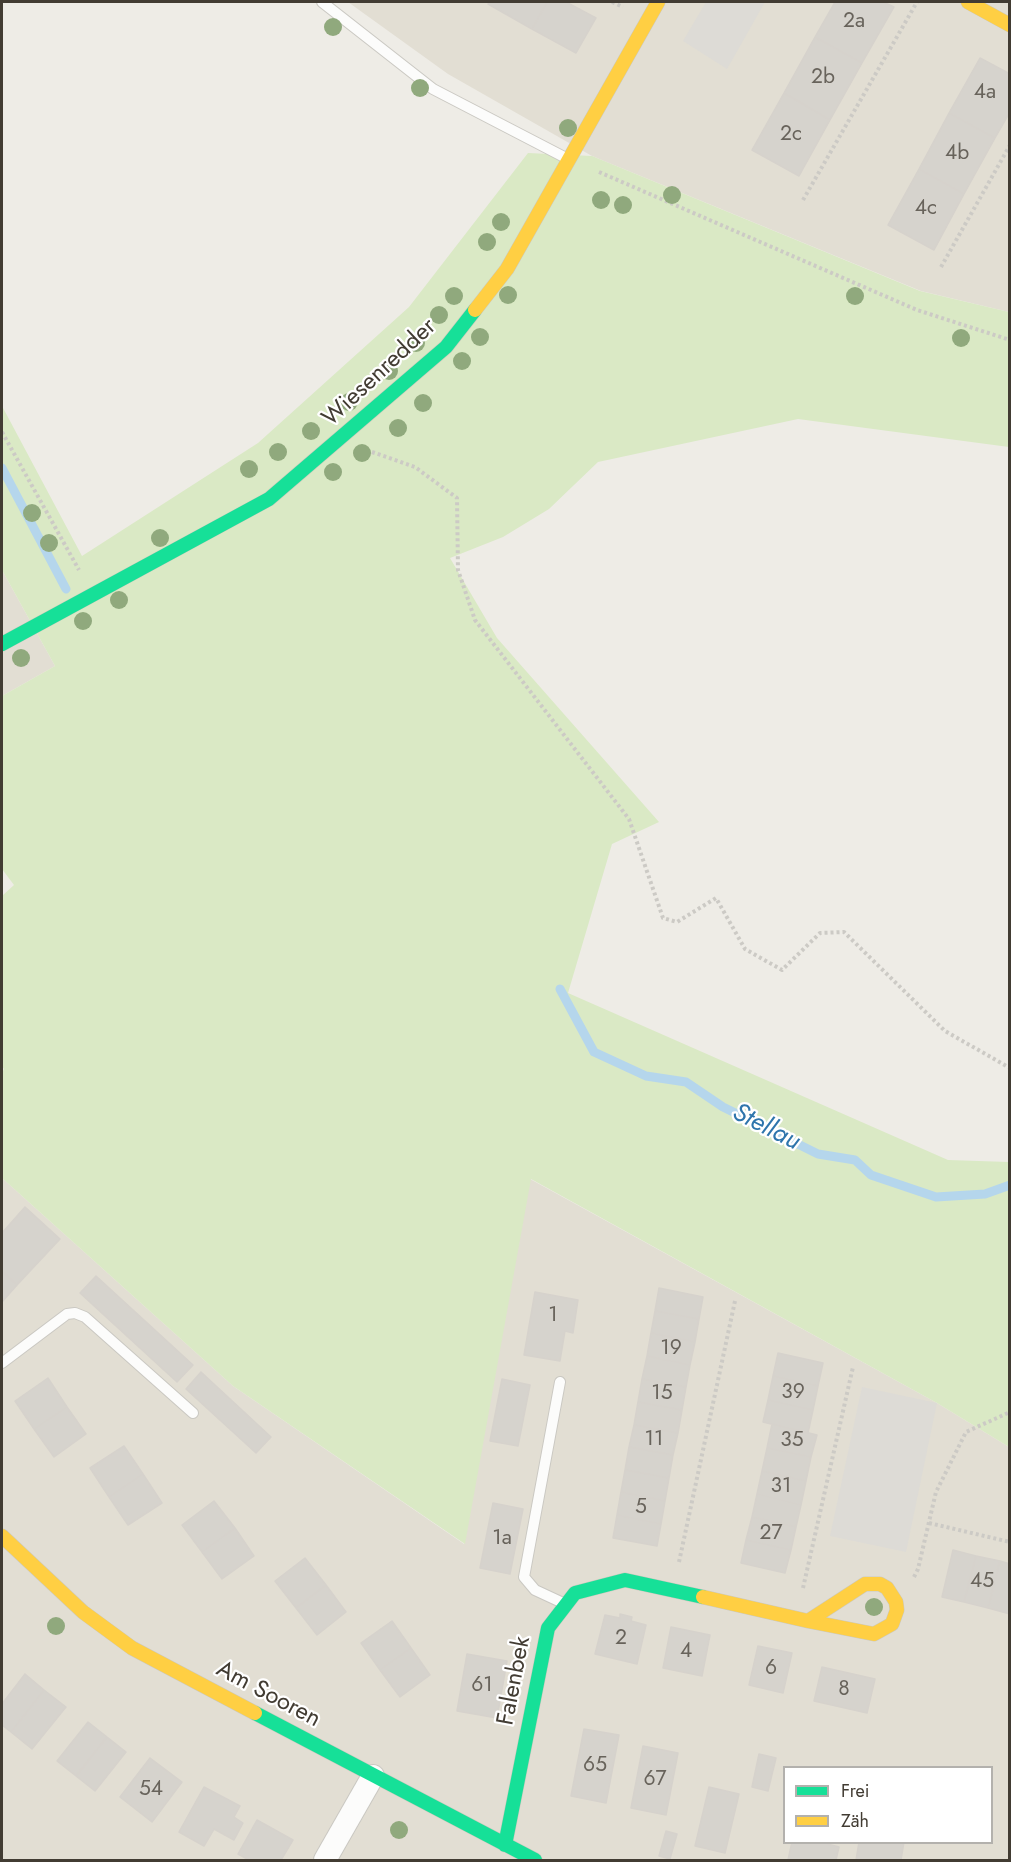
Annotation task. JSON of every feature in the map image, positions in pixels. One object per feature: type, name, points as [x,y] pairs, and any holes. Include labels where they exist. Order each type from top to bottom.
[{"type":"street","name":"Wiesenredder","points":[[2,644],[269,499],[340,441],[446,347],[507,268],[571,160],[658,2]]},
{"type":"street","points":[[968,2],[1010,25]]},
{"type":"street","name":"Am Sooren","points":[[2,1536],[83,1612],[132,1648],[535,1860]]},
{"type":"street","name":"Falenbek","points":[[505,1845],[548,1628],[574,1593],[626,1580],[874,1634],[892,1624],[897,1610]]},
{"type":"street","points":[[802,1619],[865,1584],[880,1584],[887,1588],[896,1602],[897,1610]]},
{"type":"street","points":[[325,1860],[372,1776]]},
{"type":"lane","points":[[322,2],[433,89],[571,160]]},
{"type":"lane","points":[[2,1363],[67,1314],[75,1313],[85,1317],[192,1413]]},
{"type":"lane","points":[[560,1382],[524,1578],[535,1590],[566,1604]]},
{"type":"path","points":[[803,200],[917,2]]},
{"type":"path","points":[[941,267],[1010,145]]},
{"type":"path","points":[[571,160],[917,310],[1010,340]]},
{"type":"path","points":[[2,432],[93,594]]},
{"type":"path","points":[[340,441],[415,467],[457,498],[458,570],[475,620],[628,819],[663,918],[677,922],[716,898],[745,949],[782,970],[820,933],[844,932],[945,1031],[1010,1068]]},
{"type":"path","points":[[673,1590],[735,1301]]},
{"type":"path","points":[[802,1619],[853,1367]]},
{"type":"path","points":[[897,1610],[918,1569],[936,1492],[966,1432],[1010,1412]]},
{"type":"path","points":[[929,1523],[1010,1542]]},
{"type":"shaded area","points":[[348,2],[1009,2],[1009,312],[921,291],[592,156],[448,74]]},
{"type":"shaded area","points":[[706,2],[765,2],[727,69],[683,41]]},
{"type":"shaded area","points":[[2,570],[55,666],[2,696]]},
{"type":"shaded area","points":[[2,1178],[233,1386],[464,1544],[530,1179],[937,1403],[1009,1447],[1009,1860],[2,1860]]},
{"type":"shaded area","points":[[862,1387],[937,1403],[906,1552],[830,1536]]},
{"type":"green space","points":[[528,153],[592,156],[920,291],[1009,312],[1009,447],[798,419],[598,462],[549,509],[503,537],[450,558],[497,638],[659,822],[612,844],[568,993],[948,1160],[1009,1162],[1009,1447],[937,1403],[531,1179],[465,1544],[233,1386],[2,1178],[2,1073],[4,1069],[2,1066],[2,896],[14,885],[2,869],[2,696],[55,666],[2,570],[2,406],[82,556],[258,443],[409,307]]},
{"type":"building","points":[[490,2],[547,2],[532,29],[488,4]]},
{"type":"building","points":[[547,2],[566,2],[596,18],[576,53],[532,29]]},
{"type":"building","points":[[835,2],[883,2],[894,7],[862,63],[815,37]]},
{"type":"building","points":[[815,37],[862,63],[830,120],[784,93]]},
{"type":"building","points":[[980,58],[1010,74],[1010,112],[995,138],[949,113]]},
{"type":"building","points":[[784,93],[830,120],[799,176],[752,150]]},
{"type":"building","points":[[949,113],[995,138],[964,194],[919,169]]},
{"type":"building","points":[[919,169],[964,194],[934,250],[888,225]]},
{"type":"building","points":[[25,1207],[60,1239],[17,1285],[2,1271],[2,1233]]},
{"type":"building","points":[[2,1271],[17,1285],[2,1302]]},
{"type":"building","points":[[96,1276],[193,1365],[177,1382],[80,1293]]},
{"type":"building","points":[[659,1288],[703,1297],[699,1319],[655,1311]]},
{"type":"building","points":[[535,1292],[578,1300],[573,1333],[565,1331],[560,1361],[524,1355]]},
{"type":"building","points":[[655,1311],[699,1319],[695,1342],[651,1333]]},
{"type":"building","points":[[651,1333],[695,1342],[690,1365],[647,1356]]},
{"type":"building","points":[[778,1353],[823,1363],[818,1386],[773,1376]]},
{"type":"building","points":[[647,1356],[690,1365],[686,1387],[642,1379]]},
{"type":"building","points":[[201,1372],[271,1437],[256,1453],[186,1389]]},
{"type":"building","points":[[773,1376],[818,1386],[813,1410],[768,1400]]},
{"type":"building","points":[[48,1378],[67,1407],[34,1429],[15,1401]]},
{"type":"building","points":[[502,1379],[530,1385],[518,1446],[490,1441]]},
{"type":"building","points":[[642,1379],[686,1387],[682,1410],[638,1402]]},
{"type":"building","points":[[768,1400],[813,1410],[808,1433],[763,1422]]},
{"type":"building","points":[[638,1402],[682,1410],[678,1433],[634,1425]]},
{"type":"building","points":[[67,1407],[86,1434],[54,1457],[34,1429]]},
{"type":"building","points":[[772,1424],[817,1435],[811,1457],[767,1448]]},
{"type":"building","points":[[634,1425],[678,1433],[673,1455],[629,1447]]},
{"type":"building","points":[[124,1446],[143,1474],[109,1497],[90,1468]]},
{"type":"building","points":[[629,1447],[673,1455],[669,1478],[625,1470]]},
{"type":"building","points":[[767,1448],[811,1457],[806,1481],[762,1471]]},
{"type":"building","points":[[625,1470],[669,1478],[665,1501],[621,1492]]},
{"type":"building","points":[[762,1471],[806,1481],[801,1505],[757,1494]]},
{"type":"building","points":[[143,1474],[162,1503],[128,1525],[109,1497]]},
{"type":"building","points":[[621,1492],[665,1501],[661,1524],[617,1515]]},
{"type":"building","points":[[757,1494],[801,1505],[796,1527],[752,1517]]},
{"type":"building","points":[[214,1501],[235,1528],[202,1552],[182,1525]]},
{"type":"building","points":[[493,1503],[523,1509],[510,1574],[480,1568]]},
{"type":"building","points":[[617,1515],[661,1524],[657,1546],[613,1538]]},
{"type":"building","points":[[752,1517],[796,1527],[791,1550],[746,1540]]},
{"type":"building","points":[[235,1528],[254,1556],[222,1579],[202,1552]]},
{"type":"building","points":[[746,1540],[791,1550],[785,1573],[741,1563]]},
{"type":"building","points":[[953,1550],[976,1556],[964,1602],[942,1597]]},
{"type":"building","points":[[976,1556],[1000,1561],[988,1608],[964,1602]]},
{"type":"building","points":[[305,1558],[326,1585],[296,1608],[275,1581]]},
{"type":"building","points":[[1000,1561],[1010,1564],[1010,1614],[988,1608]]},
{"type":"building","points":[[326,1585],[346,1612],[317,1635],[296,1608]]},
{"type":"building","points":[[620,1614],[632,1617],[631,1621],[646,1625],[637,1664],[595,1654],[605,1615],[620,1618]]},
{"type":"building","points":[[392,1621],[411,1648],[380,1670],[361,1643]]},
{"type":"building","points":[[671,1627],[710,1635],[702,1676],[663,1668]]},
{"type":"building","points":[[758,1646],[792,1653],[783,1693],[749,1685]]},
{"type":"building","points":[[411,1648],[430,1675],[400,1697],[380,1670]]},
{"type":"building","points":[[467,1654],[507,1661],[497,1718],[457,1711]]},
{"type":"building","points":[[822,1667],[875,1679],[867,1713],[814,1701]]},
{"type":"building","points":[[25,1674],[44,1690],[11,1732],[2,1725],[2,1704]]},
{"type":"building","points":[[44,1690],[66,1707],[32,1749],[11,1732]]},
{"type":"building","points":[[88,1722],[107,1737],[76,1776],[57,1761]]},
{"type":"building","points":[[584,1729],[619,1735],[606,1803],[571,1796]]},
{"type":"building","points":[[107,1737],[126,1752],[95,1791],[76,1776]]},
{"type":"building","points":[[643,1746],[678,1753],[666,1815],[631,1808]]},
{"type":"building","points":[[759,1754],[776,1758],[768,1791],[752,1787]]},
{"type":"building","points":[[150,1758],[182,1782],[152,1822],[120,1797]]},
{"type":"building","points":[[204,1787],[240,1806],[234,1817],[243,1823],[234,1840],[214,1829],[204,1846],[179,1832]]},
{"type":"building","points":[[709,1787],[739,1794],[725,1853],[695,1846]]},
{"type":"building","points":[[257,1820],[293,1840],[281,1860],[249,1860],[238,1854]]},
{"type":"building","points":[[666,1831],[677,1834],[670,1859],[659,1856]]},
{"type":"building","points":[[792,1844],[828,1844],[839,1847],[836,1860],[788,1860]]},
{"type":"building","points":[[859,1844],[904,1844],[901,1860],[856,1860]]},
{"type":"waterway","name":"Stellau","points":[[2,468],[66,589]]},
{"type":"waterway","name":"Stellau","points":[[560,989],[594,1052],[646,1076],[686,1082],[723,1107],[818,1154],[855,1160],[871,1175],[936,1197],[985,1194],[1010,1185]]},
{"type":"traffic: fast","points":[[2,644],[269,499],[446,347],[475,310]]},
{"type":"traffic: fast","points":[[505,1845],[548,1628],[575,1593],[625,1580],[703,1597]]},
{"type":"traffic: fast","points":[[255,1713],[535,1860]]},
{"type":"traffic: slow","points":[[475,310],[507,269],[658,2]]},
{"type":"traffic: slow","points":[[968,2],[1010,25]]},
{"type":"traffic: slow","points":[[2,1536],[83,1612],[132,1648],[255,1713]]},
{"type":"traffic: slow","points":[[703,1597],[808,1621],[874,1634],[892,1624],[897,1610],[896,1602],[887,1588],[880,1584],[865,1584],[808,1621]]}]
